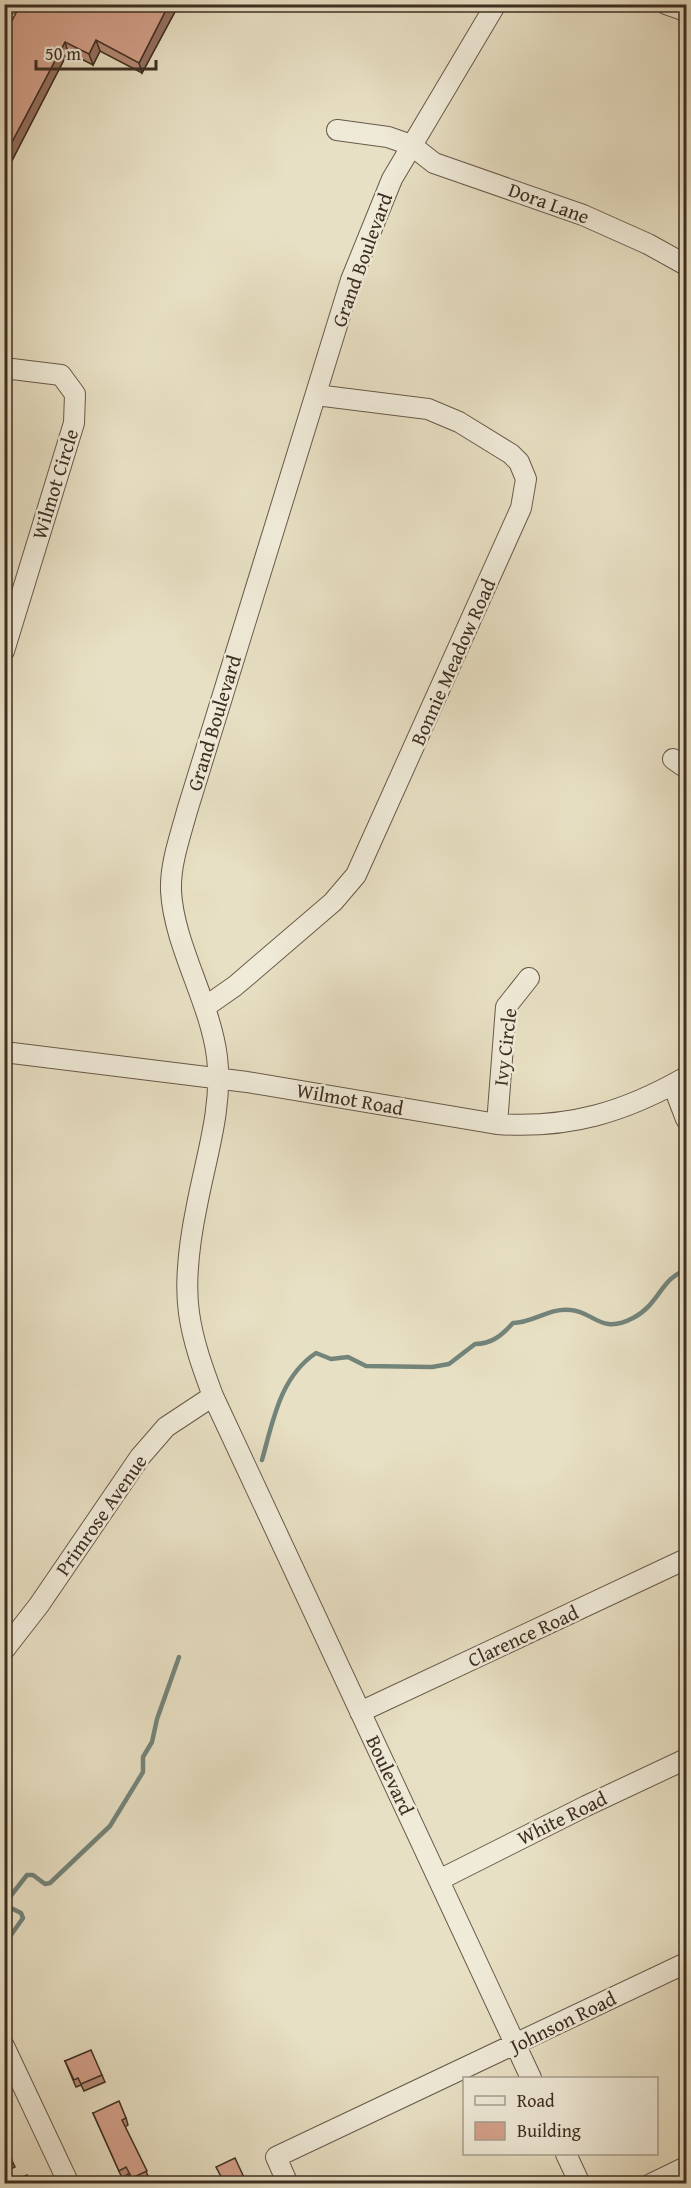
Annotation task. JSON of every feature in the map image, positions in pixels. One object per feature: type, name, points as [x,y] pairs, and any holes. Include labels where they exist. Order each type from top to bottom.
[{"type":"street","points":[[4,7],[9,4]]},
{"type":"street","name":"Grand Boulevard","points":[[248,1471],[213,1396],[198,1352],[189,1314],[187,1283],[196,1207],[216,1114],[218,1058],[205,1007],[172,904],[172,871],[187,811],[351,280],[392,179],[496,4]]},
{"type":"street","points":[[666,4],[687,12]]},
{"type":"street","name":"Dora Lane","points":[[337,130],[388,136],[411,145],[435,163],[583,215],[648,244],[687,265]]},
{"type":"street","name":"Wilmot Circle","points":[[4,368],[61,375],[75,394],[74,423],[4,651]]},
{"type":"street","name":"Bonnie Meadow Road","points":[[205,1007],[235,986],[333,902],[356,875],[516,519],[526,487],[523,470],[511,454],[459,422],[428,410],[316,394]]},
{"type":"street","name":"Ivy Circle","points":[[498,1124],[506,1007],[530,978]]},
{"type":"street","name":"Wilmot Road","points":[[4,1052],[247,1082],[498,1124],[553,1125],[579,1121],[621,1108],[680,1081]]},
{"type":"street","points":[[680,1081],[687,1119]]},
{"type":"street","name":"Primrose Avenue","points":[[4,1650],[39,1605],[140,1457],[166,1427],[213,1396]]},
{"type":"street","name":"Boulevard","points":[[248,1471],[530,2077]]},
{"type":"street","name":"Clarence Road","points":[[360,1712],[687,1559]]},
{"type":"street","name":"White Road","points":[[439,1880],[585,1806],[687,1759]]},
{"type":"street","name":"Johnson Road","points":[[288,2184],[276,2157],[687,1963]]},
{"type":"street","points":[[4,2046],[69,2184]]},
{"type":"street","points":[[566,2155],[580,2184]]},
{"type":"street","points":[[651,2184],[687,2167]]},
{"type":"building","points":[[21,4],[169,4],[139,63],[96,40],[89,54],[65,42],[4,157],[4,35]]},
{"type":"building","points":[[91,2050],[102,2075],[81,2084],[78,2078],[74,2080],[65,2061]]},
{"type":"building","points":[[119,2101],[126,2118],[122,2120],[147,2171],[132,2178],[126,2167],[119,2171],[93,2113]]},
{"type":"building","points":[[4,2145],[12,2159],[4,2163]]},
{"type":"building","points":[[235,2158],[247,2184],[225,2184],[216,2167]]},
{"type":"building","points":[[27,2175],[31,2184],[16,2184],[15,2181]]},
{"type":"waterway","points":[[262,1460],[274,1415],[286,1387],[294,1374],[316,1353],[331,1359],[348,1357],[366,1366],[432,1367],[449,1364],[475,1344],[496,1338],[513,1323],[528,1321],[556,1311],[571,1310],[605,1323],[622,1323],[642,1313],[671,1279],[686,1270]]},
{"type":"waterway","points":[[4,1900],[9,1898],[27,1875],[33,1875],[45,1884],[50,1883],[110,1826],[143,1772],[143,1757],[152,1742],[157,1719],[179,1657]]},
{"type":"waterway","points":[[4,1910],[11,1908],[21,1913],[23,1918],[4,1945]]}]
